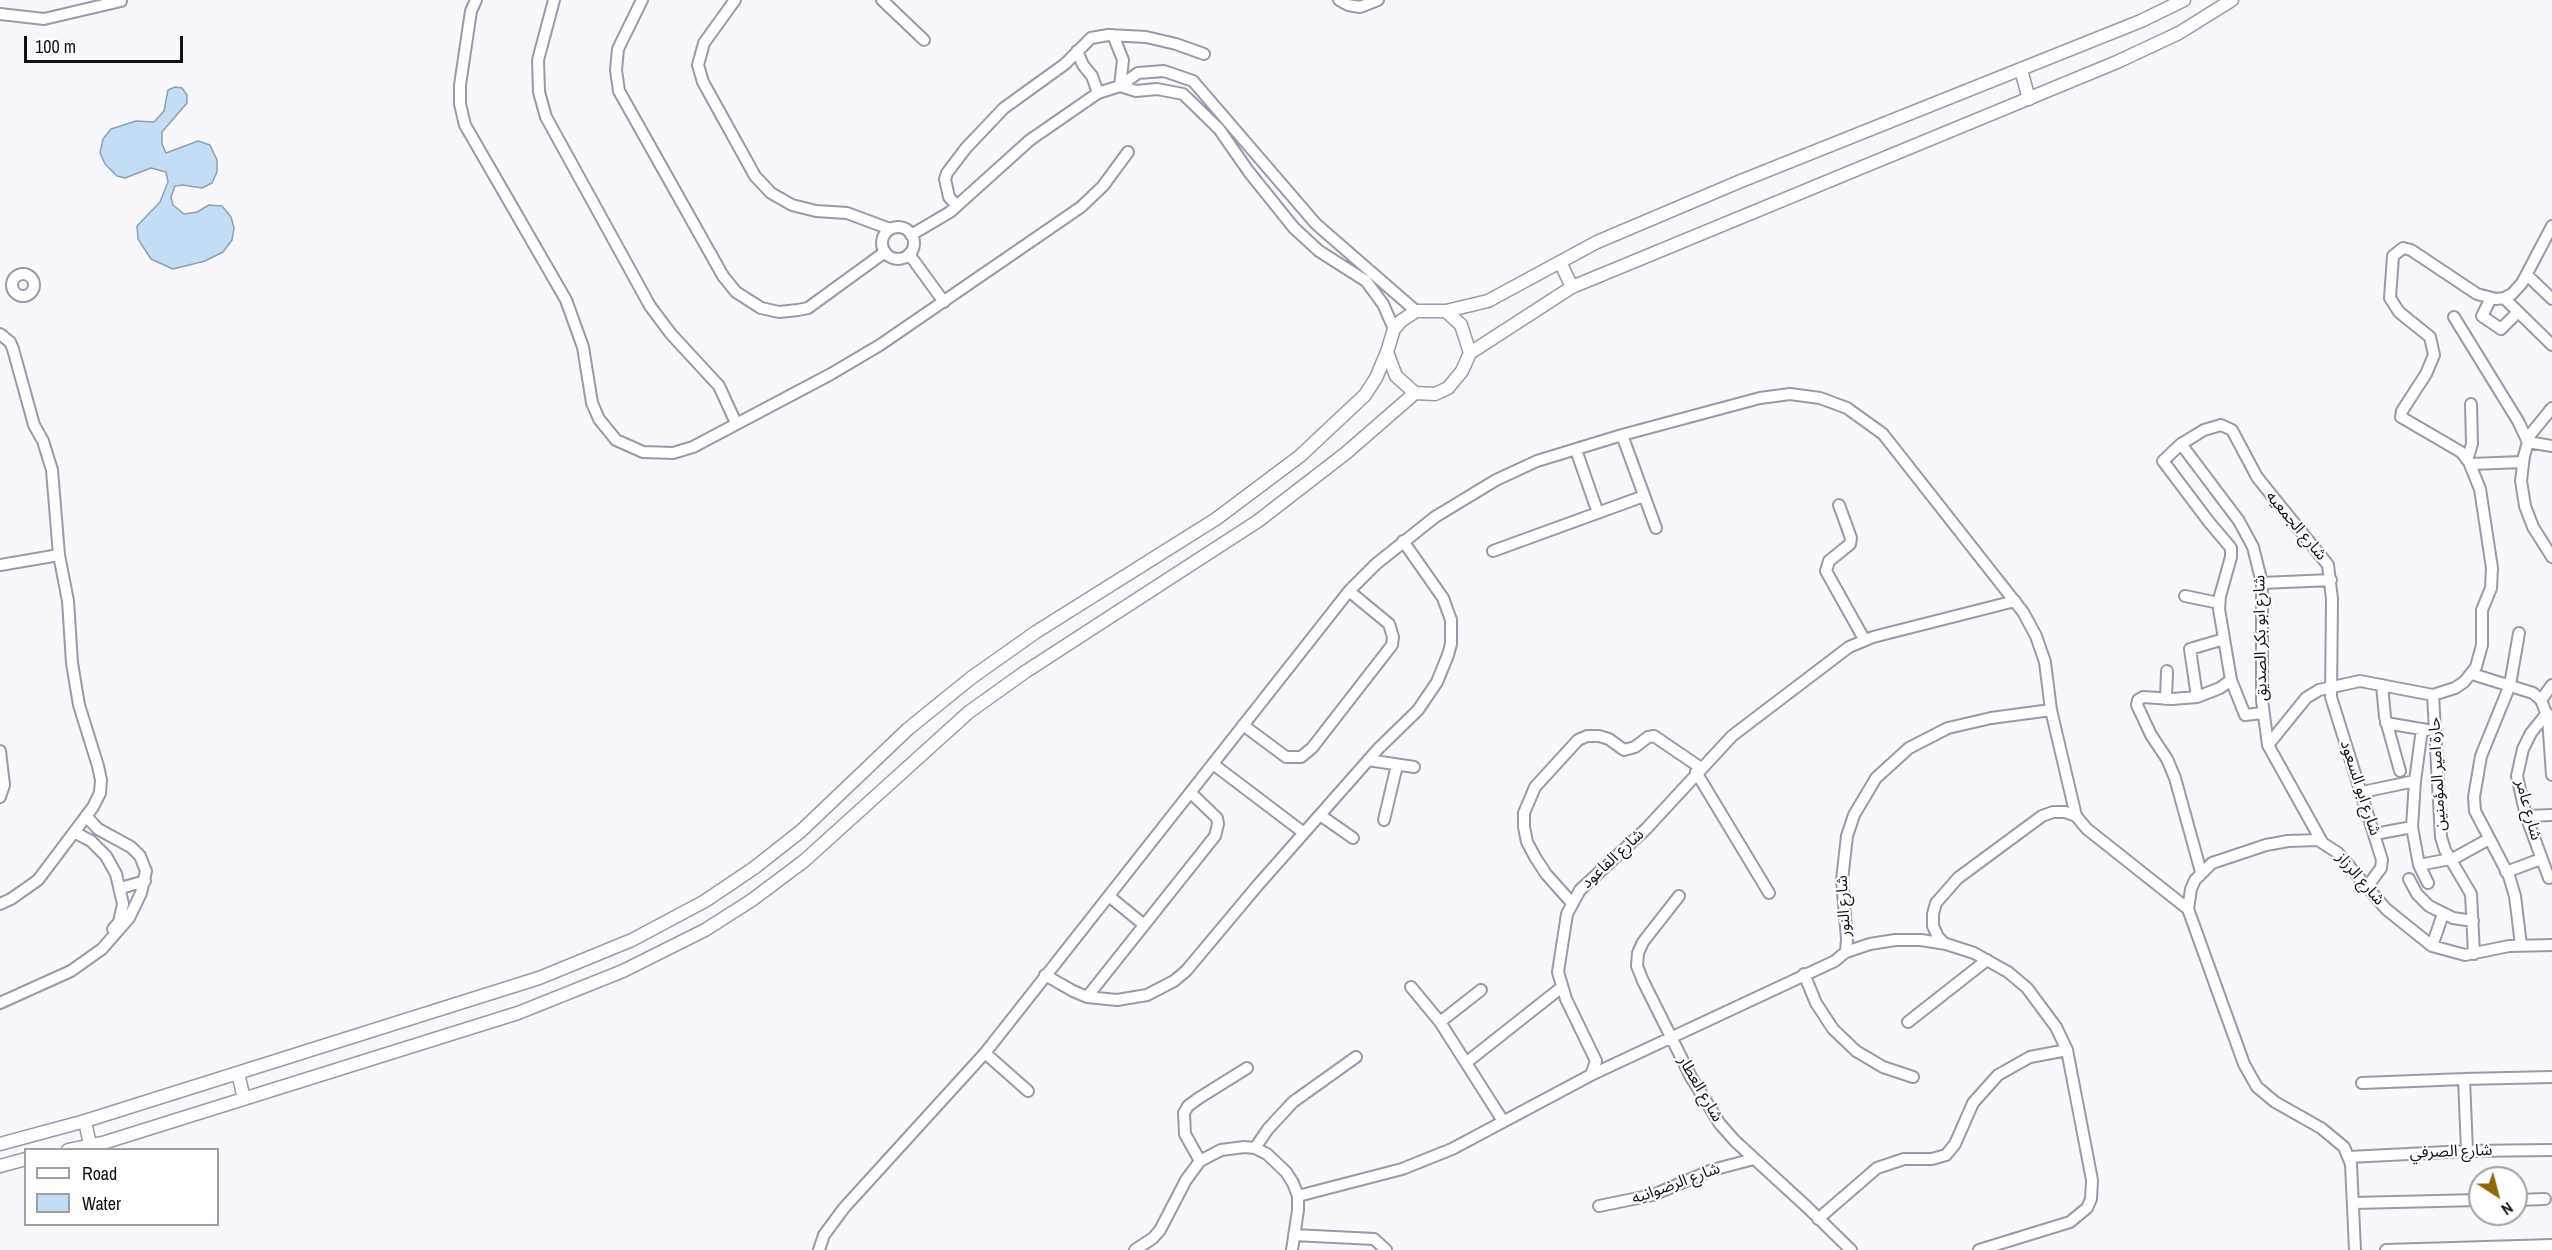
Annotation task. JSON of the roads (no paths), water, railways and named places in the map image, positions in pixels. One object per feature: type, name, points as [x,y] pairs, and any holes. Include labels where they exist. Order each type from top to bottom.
[{"type":"street","points":[[476,0],[471,11],[460,85],[462,114],[469,135],[566,300],[583,347],[592,403],[599,419],[610,434],[624,445],[653,454],[673,453],[693,447],[856,359],[944,302],[1081,207],[1108,181],[1128,152]]},
{"type":"street","points":[[554,0],[538,60],[539,92],[546,117],[650,306],[671,334],[719,386],[736,423]]},
{"type":"street","points":[[642,0],[618,49],[616,70],[619,92],[723,276],[736,292],[761,308],[780,312],[808,308],[885,252]]},
{"type":"street","points":[[735,0],[704,43],[698,65],[703,82],[755,176],[771,193],[792,205],[816,211],[847,213],[890,229],[902,228],[911,235],[914,243],[909,254],[899,259],[888,256],[882,239],[890,229]]},
{"type":"street","points":[[882,0],[924,40]]},
{"type":"street","points":[[1339,0],[1348,5],[1360,7],[1378,0]]},
{"type":"street","points":[[0,1144],[85,1122],[540,978],[632,940],[705,901],[754,868],[801,831],[908,729],[971,678],[1036,632],[1216,519],[1299,456],[1365,395],[1376,378],[1394,329],[1416,311],[1446,311],[1488,302],[1597,242],[1741,181],[2022,70],[2140,21],[2184,0]]},
{"type":"street","points":[[1387,352],[1396,376],[1415,393],[1435,394],[1448,388],[1462,371],[1470,353],[1572,287],[2029,99],[2179,33],[2232,0]]},
{"type":"street","points":[[0,14],[44,19],[121,1]]},
{"type":"street","points":[[1113,35],[1123,60],[1120,86]]},
{"type":"street","points":[[957,206],[949,197],[945,186],[947,174],[955,162],[977,135],[1004,108],[1065,64],[1091,38],[1113,35],[1161,40],[1204,54]]},
{"type":"street","points":[[1077,51],[1092,76],[1098,93]]},
{"type":"street","points":[[2022,70],[2029,99]]},
{"type":"street","points":[[911,235],[957,206],[1030,140],[1098,93],[1120,86],[1138,73],[1171,73],[1193,81],[1262,164],[1316,224],[1416,311]]},
{"type":"street","points":[[1183,94],[1193,81]]},
{"type":"street","points":[[1120,86],[1136,90],[1157,89],[1183,94],[1219,129],[1249,172],[1294,228],[1318,251],[1366,281],[1383,304],[1394,329]]},
{"type":"street","points":[[1249,172],[1262,164]]},
{"type":"street","points":[[2268,745],[2306,698],[2330,687],[2360,681],[2433,694],[2455,688],[2472,674],[2481,652],[2482,610],[2491,588],[2492,568],[2480,489],[2469,462],[2452,445],[2428,434],[2401,417],[2402,411],[2426,374],[2433,355],[2430,337],[2394,306],[2390,298],[2393,256],[2403,248],[2411,249],[2471,290],[2492,298],[2504,298],[2518,290],[2552,226]]},
{"type":"street","points":[[909,254],[944,302]]},
{"type":"street","points":[[1560,262],[1572,287]]},
{"type":"street","points":[[2527,275],[2552,300]]},
{"type":"street","points":[[0,292],[11,287]]},
{"type":"street","points":[[2492,298],[2482,316],[2501,329],[2518,312]]},
{"type":"street","points":[[2504,298],[2552,345]]},
{"type":"street","points":[[1446,311],[1461,325],[1470,353]]},
{"type":"street","points":[[2454,317],[2518,421],[2528,442]]},
{"type":"street","points":[[0,334],[10,342],[13,349],[34,425],[49,459],[59,555],[68,602],[72,663],[79,705],[101,780],[100,793],[86,816],[38,880],[0,904]]},
{"type":"street","points":[[74,1148],[244,1099],[556,999],[624,971],[705,930],[752,900],[804,861],[969,712],[1025,672],[1258,521],[1314,479],[1415,393]]},
{"type":"street","points":[[819,1250],[824,1235],[844,1208],[985,1053],[1349,591],[1403,540],[1435,517],[1496,480],[1537,461],[1622,435],[1775,395],[1805,395],[1834,402],[1860,415],[1883,434],[2015,601],[2030,624],[2041,649],[2047,676],[2050,710],[2076,816],[2087,829],[2188,909]]},
{"type":"street","points":[[2469,462],[2472,444],[2471,404]]},
{"type":"street","points":[[2552,408],[2536,427],[2528,442],[2521,481],[2525,506],[2533,527],[2552,557]]},
{"type":"street","name":"شارع الجمعيه","points":[[2181,444],[2214,426],[2227,427],[2232,430],[2257,477],[2289,520],[2324,558],[2331,580],[2330,687]]},
{"type":"street","points":[[1622,435],[1656,528]]},
{"type":"street","points":[[2528,442],[2552,446]]},
{"type":"street","points":[[2181,444],[2164,458],[2163,463],[2230,545],[2232,552],[2219,603],[2231,680],[2245,715],[2263,713]]},
{"type":"street","name":"شارع ابو بكر الصديق","points":[[2181,444],[2247,534],[2260,570],[2263,713],[2268,745],[2322,842]]},
{"type":"street","points":[[1576,450],[1598,513]]},
{"type":"street","points":[[2469,462],[2523,462]]},
{"type":"street","points":[[1493,551],[1644,496]]},
{"type":"street","points":[[1839,505],[1851,538],[1850,544],[1829,561],[1826,571],[1864,639]]},
{"type":"street","points":[[1045,975],[1073,991],[1110,1000],[1132,999],[1161,989],[1174,981],[1186,971],[1368,760],[1428,696],[1437,682],[1451,644],[1451,621],[1443,598],[1403,540]]},
{"type":"street","points":[[0,566],[59,555]]},
{"type":"street","points":[[2262,584],[2331,580]]},
{"type":"street","points":[[1243,726],[1286,757],[1301,757],[1312,748],[1392,645],[1393,638],[1389,624],[1349,591]]},
{"type":"street","points":[[2185,596],[2219,603]]},
{"type":"street","name":"شارع القاعود","points":[[1592,1075],[1596,1061],[1562,987],[1558,972],[1564,926],[1571,902],[1580,890],[1646,829],[1698,770],[1732,736],[1849,647],[1864,639],[2015,601]]},
{"type":"street","points":[[2519,633],[2510,685],[2481,756],[2474,797],[2475,811],[2506,872],[2515,896],[2521,945]]},
{"type":"street","points":[[2197,697],[2190,649],[2224,639]]},
{"type":"street","points":[[2166,699],[2167,671]]},
{"type":"street","points":[[2472,674],[2533,693],[2541,700],[2550,727],[2552,776]]},
{"type":"street","points":[[2231,680],[2220,688],[2197,697],[2166,699],[2143,697],[2138,699],[2137,705],[2173,772],[2201,872],[2191,889],[2188,909],[2249,1074],[2265,1095],[2321,1128],[2340,1143],[2349,1157],[2355,1250]]},
{"type":"street","points":[[2382,685],[2386,723],[2400,771]]},
{"type":"street","points":[[2541,700],[2552,685]]},
{"type":"street","name":"شارع ابو السعود","points":[[2330,687],[2335,716],[2362,792],[2382,863],[2367,887]]},
{"type":"street","name":"حارة امير المؤمنين","points":[[2433,694],[2437,732],[2440,830],[2445,850],[2471,894],[2474,954]]},
{"type":"street","name":"شارع النور","points":[[1592,1075],[1835,961],[1846,952],[1847,939],[1842,858],[1854,815],[1876,778],[1909,748],[1948,728],[1991,718],[2050,710]]},
{"type":"street","name":"شارع عامر","points":[[2547,713],[2531,733],[2523,748],[2517,776],[2526,816],[2549,878]]},
{"type":"street","points":[[2386,723],[2437,732]]},
{"type":"street","points":[[2422,729],[2412,826],[2419,865],[2428,883]]},
{"type":"street","points":[[1571,902],[1546,874],[1527,842],[1524,827],[1526,806],[1535,787],[1578,740],[1587,736],[1609,739],[1624,750],[1635,747],[1653,736],[1698,770],[1769,893]]},
{"type":"street","points":[[0,751],[3,785],[0,797]]},
{"type":"street","points":[[1368,760],[1414,767]]},
{"type":"street","points":[[1213,764],[1304,833]]},
{"type":"street","points":[[1384,820],[1397,765]]},
{"type":"street","points":[[2362,792],[2415,781]]},
{"type":"street","points":[[1087,996],[1217,831],[1218,824],[1214,813],[1191,793]]},
{"type":"street","points":[[1946,944],[1938,937],[1933,926],[1933,914],[1936,903],[1958,878],[2042,816],[2053,812],[2065,812],[2076,816]]},
{"type":"street","points":[[2526,816],[2552,814]]},
{"type":"street","points":[[1320,815],[1353,838]]},
{"type":"street","points":[[0,1003],[71,971],[102,949],[129,918],[145,881],[145,865],[131,847],[98,829],[86,816]]},
{"type":"street","points":[[2374,834],[2412,826]]},
{"type":"street","points":[[0,996],[80,958],[98,945],[118,922],[123,903],[121,888],[106,856],[91,841],[74,832]]},
{"type":"street","points":[[2419,865],[2451,860],[2489,839]]},
{"type":"street","name":"شارع الرزاز","points":[[2201,872],[2212,862],[2266,845],[2288,841],[2322,842],[2338,852],[2386,909],[2432,946],[2465,955],[2521,945],[2552,945]]},
{"type":"street","points":[[106,856],[119,842]]},
{"type":"street","points":[[2506,872],[2541,859]]},
{"type":"street","points":[[2409,879],[2417,894],[2429,906],[2443,914],[2473,921]]},
{"type":"street","points":[[121,888],[145,881]]},
{"type":"street","name":"شارع العطار","points":[[1679,896],[1643,942],[1638,953],[1637,966],[1643,981],[1701,1095],[1720,1124],[1851,1250]]},
{"type":"street","points":[[1110,897],[1143,924]]},
{"type":"street","points":[[2432,946],[2443,914]]},
{"type":"street","points":[[1846,952],[1870,944],[1895,940],[1921,940],[1946,944],[1987,960],[2008,972],[2027,988],[2056,1027],[2067,1050],[2092,1180],[2091,1199],[2087,1208],[2070,1222],[1979,1250]]},
{"type":"street","points":[[1908,1022],[1987,960]]},
{"type":"street","points":[[1804,974],[1816,1003],[1833,1029],[1856,1051],[1874,1062],[1913,1077]]},
{"type":"street","points":[[1412,987],[1440,1022],[1503,1121]]},
{"type":"street","points":[[1467,1062],[1562,987]]},
{"type":"street","points":[[1440,1022],[1481,990]]},
{"type":"street","points":[[1818,1219],[1877,1168],[1904,1159],[1932,1159],[1946,1155],[1955,1144],[1973,1103],[1998,1075],[2030,1057],[2067,1050]]},
{"type":"street","points":[[985,1053],[1028,1091]]},
{"type":"street","points":[[1255,1149],[1268,1129],[1293,1102],[1356,1058]]},
{"type":"street","points":[[1200,1161],[1185,1134],[1184,1113],[1188,1106],[1199,1098],[1247,1068]]},
{"type":"street","points":[[238,1073],[244,1099]]},
{"type":"street","points":[[1298,1196],[1402,1169],[1452,1149],[1592,1075]]},
{"type":"street","points":[[2362,1083],[2552,1077]]},
{"type":"street","points":[[2464,1079],[2467,1151]]},
{"type":"street","points":[[85,1122],[90,1145]]},
{"type":"street","points":[[1135,1250],[1153,1238],[1160,1230],[1186,1180],[1200,1161],[1232,1147],[1255,1149],[1267,1154],[1286,1172],[1298,1196],[1292,1250]]},
{"type":"street","name":"شارع الصرفي","points":[[2349,1157],[2467,1151],[2552,1150]]},
{"type":"street","name":"شارع الرضوانيه","points":[[1599,1206],[1653,1195],[1712,1170],[1754,1159]]},
{"type":"street","points":[[0,1166],[24,1160]]},
{"type":"street","points":[[2528,1200],[2545,1199]]},
{"type":"street","points":[[2353,1203],[2468,1200]]},
{"type":"street","points":[[1294,1235],[1374,1239],[1386,1250]]},
{"type":"street","points":[[2386,1250],[2552,1245]]},
{"type":"water","points":[[175,87],[182,88],[187,95],[187,103],[162,132],[162,144],[166,153],[198,141],[210,145],[217,160],[217,172],[212,183],[202,188],[175,186],[171,197],[173,205],[184,214],[197,212],[209,205],[222,206],[231,217],[234,228],[232,240],[223,252],[205,261],[173,269],[151,259],[138,239],[137,226],[160,202],[168,182],[166,172],[151,168],[125,178],[117,176],[105,164],[100,153],[103,139],[111,129],[136,121],[154,122],[164,111],[168,90]]}]
